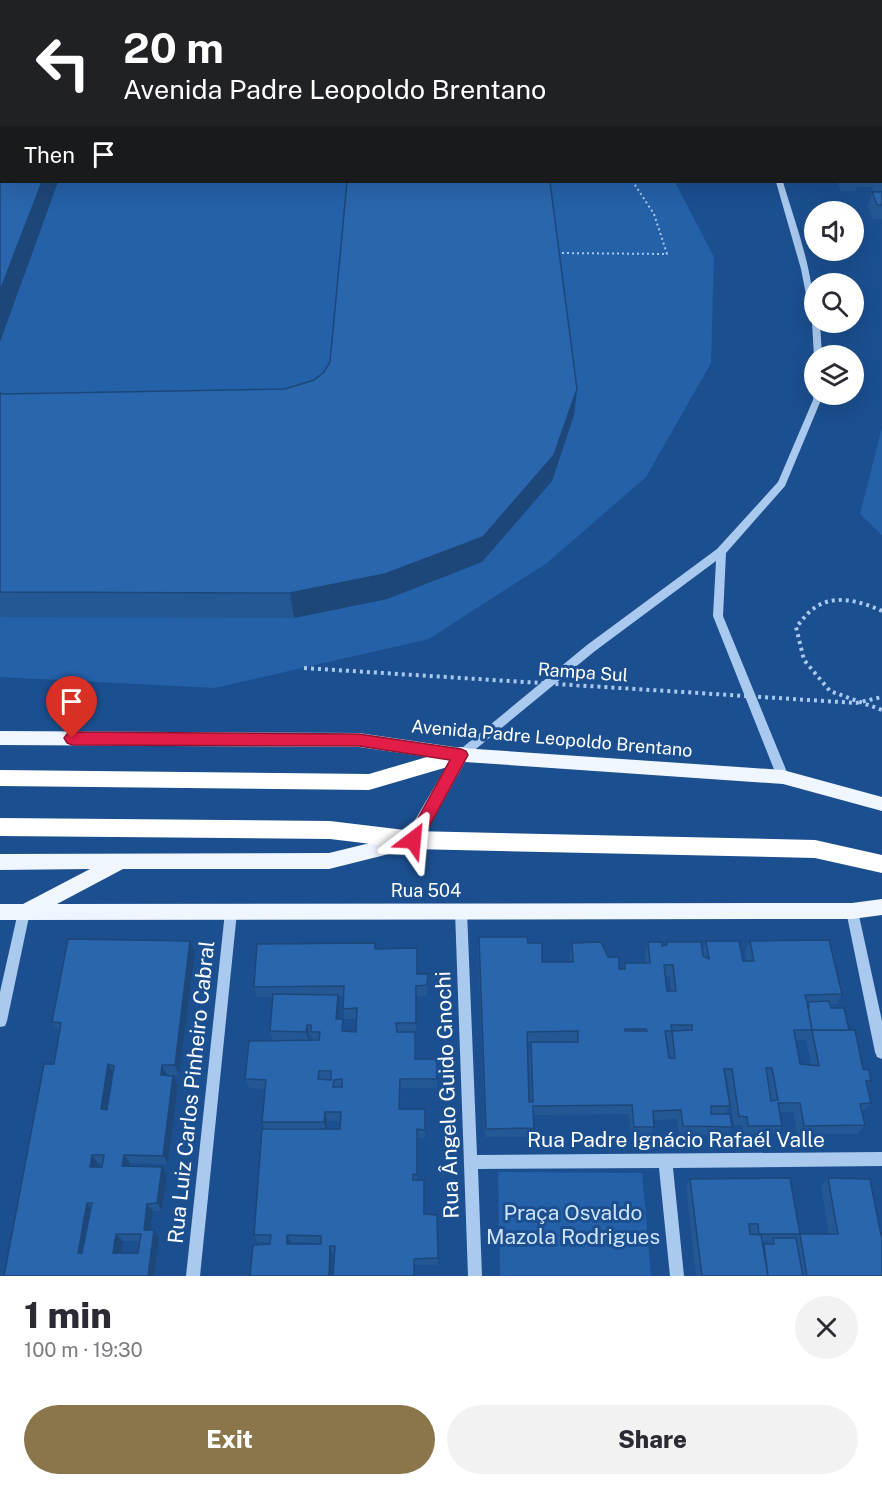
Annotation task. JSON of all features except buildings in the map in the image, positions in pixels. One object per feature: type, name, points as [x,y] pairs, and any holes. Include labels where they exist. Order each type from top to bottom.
[{"type":"highway","points":[[0,778],[369,782],[461,755]]},
{"type":"highway","points":[[0,827],[330,830],[413,840],[815,849],[882,864]]},
{"type":"main road","name":"Avenida Padre Leopoldo Brentano","points":[[0,738],[359,740],[461,755],[783,777],[882,804]]},
{"type":"main road","points":[[0,862],[329,861],[413,840],[461,755]]},
{"type":"main road","points":[[24,912],[122,862]]},
{"type":"main road","points":[[852,911],[882,907]]},
{"type":"main road","name":"Rua 504","points":[[0,912],[852,911]]},
{"type":"street","points":[[779,183],[807,273]]},
{"type":"street","points":[[461,755],[591,648],[721,552],[782,484],[816,405]]},
{"type":"street","points":[[721,552],[718,616],[783,777]]},
{"type":"street","name":"Rua Ângelo Guido Gnochi","points":[[461,911],[475,1276]]},
{"type":"street","points":[[852,911],[882,1052]]},
{"type":"street","points":[[0,1021],[24,912]]},
{"type":"street","name":"Rua Luiz Carlos Pinheiro Cabral","points":[[193,1276],[231,912]]},
{"type":"street","name":"Rua Padre Ignácio Rafaél Valle","points":[[471,1162],[882,1159]]},
{"type":"street","points":[[665,1161],[677,1276]]},
{"type":"path","points":[[554,253],[667,254],[654,214],[634,183]]},
{"type":"path","points":[[882,612],[862,602],[836,600],[813,609],[796,627],[804,660],[830,691],[882,710]]},
{"type":"path","name":"Rampa Sul","points":[[304,668],[856,703],[882,697]]},
{"type":"green space","points":[[0,183],[676,183],[714,257],[711,363],[646,477],[547,563],[429,639],[215,688],[0,677]]},
{"type":"green space","points":[[882,427],[882,535],[860,514]]},
{"type":"green space","name":"Praça Osvaldo Mazola Rodrigues","points":[[498,1172],[642,1173],[651,1276],[500,1276]]},
{"type":"route","points":[[72,738],[359,740],[461,755],[413,840]]}]
